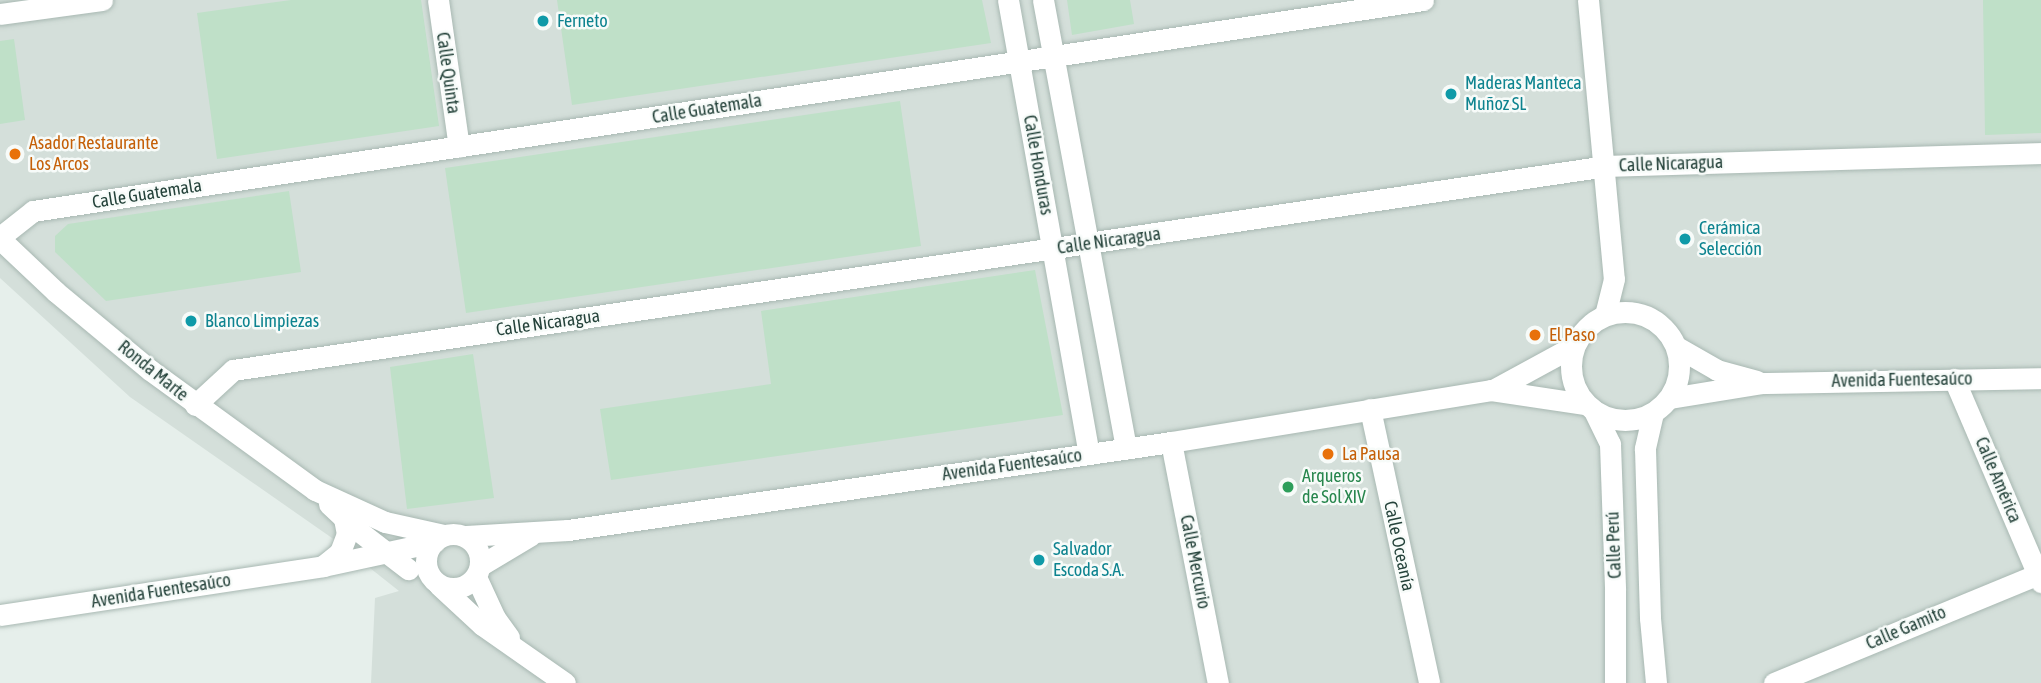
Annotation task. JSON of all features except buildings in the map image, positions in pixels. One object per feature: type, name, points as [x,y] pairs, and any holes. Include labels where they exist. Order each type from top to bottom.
[{"type":"street","points":[[0,14],[102,0]]},
{"type":"street","name":"Calle Quinta","points":[[438,0],[459,146]]},
{"type":"street","name":"Calle Honduras","points":[[1008,0],[1089,453]]},
{"type":"street","name":"Calle Honduras","points":[[1043,0],[1126,448]]},
{"type":"street","name":"Calle Guatemala","points":[[0,238],[33,211],[1423,0]]},
{"type":"street","points":[[1588,0],[1606,166],[1614,279],[1605,315]]},
{"type":"street","name":"Calle Nicaragua","points":[[195,405],[233,370],[1089,245],[1606,166],[2041,153]]},
{"type":"street","name":"Ronda Marte","points":[[0,238],[56,292],[195,405],[315,490],[344,518],[426,576],[482,625],[565,683]]},
{"type":"street","points":[[1614,279],[1637,312]]},
{"type":"street","points":[[1621,311],[1637,312],[1661,324],[1677,347],[1680,364],[1678,382],[1670,398],[1653,413],[1634,420],[1613,419],[1590,407],[1572,376],[1574,346],[1586,327],[1605,315],[1621,311]]},
{"type":"street","name":"Avenida Fuentesaúco","points":[[466,536],[532,534],[1171,442],[1491,390],[1574,346]]},
{"type":"street","name":"Avenida Fuentesaúco","points":[[1677,347],[1717,370],[1763,383]]},
{"type":"street","name":"Avenida Fuentesaúco","points":[[1670,398],[1763,383],[2041,378]]},
{"type":"street","name":"Calle América","points":[[1954,379],[2039,578]]},
{"type":"street","name":"Avenida Fuentesaúco","points":[[1491,390],[1590,407]]},
{"type":"street","name":"Calle Perú","points":[[1590,407],[1610,444],[1615,683]]},
{"type":"street","name":"Calle Oceanía","points":[[1370,410],[1429,683]]},
{"type":"street","name":"Calle Perú","points":[[1653,413],[1645,449],[1650,618],[1656,683]]},
{"type":"street","name":"Calle Mercurio","points":[[1171,442],[1218,683]]},
{"type":"street","name":"Ronda Marte","points":[[315,490],[385,522],[438,538]]},
{"type":"street","points":[[323,566],[340,552],[347,534],[344,518]]},
{"type":"street","name":"Avenida Fuentesaúco","points":[[478,571],[532,534]]},
{"type":"street","points":[[466,536],[475,543],[478,571],[455,588],[426,576],[426,557],[438,538],[466,536]]},
{"type":"street","name":"Avenida Fuentesaúco","points":[[0,615],[323,566],[438,538]]},
{"type":"street","name":"Avenida Fuentesaúco","points":[[323,566],[426,576]]},
{"type":"street","name":"Ronda Marte","points":[[478,571],[495,618],[517,647]]},
{"type":"street","name":"Calle Gamito","points":[[1774,683],[2039,578]]},
{"type":"shaded area","points":[[0,0],[2041,0],[2041,683],[371,683],[375,598],[399,591],[332,538],[130,397],[0,278]]},
{"type":"green space","points":[[291,0],[421,0],[439,126],[217,159],[197,13]]},
{"type":"green space","points":[[557,0],[982,0],[991,43],[572,105]]},
{"type":"green space","points":[[1067,0],[1130,0],[1134,24],[1072,35]]},
{"type":"green space","points":[[1983,0],[2041,0],[2041,133],[1985,135]]},
{"type":"green space","points":[[14,39],[25,120],[0,124],[0,41]]},
{"type":"green space","points":[[900,101],[921,246],[466,313],[445,168]]},
{"type":"green space","points":[[289,191],[301,272],[106,301],[55,252],[55,236],[68,224]]},
{"type":"green space","points":[[1035,270],[1063,415],[611,480],[600,409],[771,384],[761,311]]},
{"type":"green space","points":[[473,354],[494,498],[407,509],[390,367]]},
{"type":"place","name":"Ferneto","points":[[543,21]]},
{"type":"place","name":"Maderas Manteca Muñoz SL","points":[[1451,94]]},
{"type":"place","name":"Asador Restaurante Los Arcos","points":[[15,154]]},
{"type":"place","name":"Cerámica Selección","points":[[1685,239]]},
{"type":"place","name":"Blanco Limpiezas","points":[[191,321]]},
{"type":"place","name":"El Paso","points":[[1535,335]]},
{"type":"place","name":"La Pausa","points":[[1328,454]]},
{"type":"place","name":"Arqueros de Sol XIV","points":[[1288,487]]},
{"type":"place","name":"Salvador Escoda S.A.","points":[[1039,560]]}]
